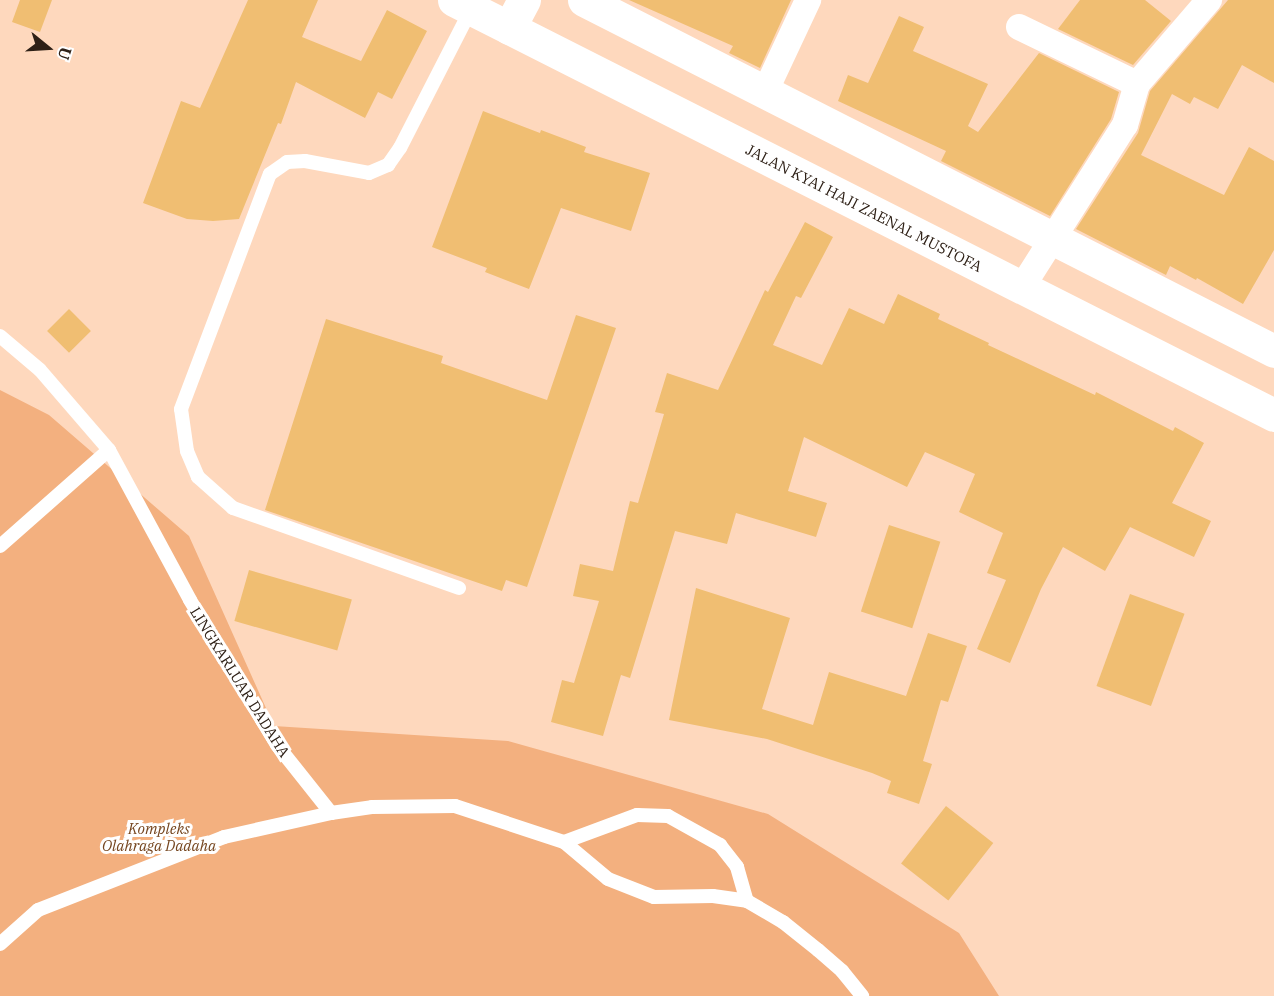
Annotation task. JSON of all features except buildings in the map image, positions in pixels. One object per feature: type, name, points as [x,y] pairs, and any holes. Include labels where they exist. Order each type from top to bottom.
[{"type":"main road","points":[[584,0],[1274,351]]},
{"type":"main road","name":"JALAN KYAI HAJI ZAENAL MUSTOFA","points":[[463,4],[517,14],[1022,287],[1274,415]]},
{"type":"street","points":[[765,92],[808,0]]},
{"type":"street","points":[[1022,287],[1055,239],[1125,125],[1137,84],[1209,0]]},
{"type":"street","points":[[1019,27],[1137,84]]},
{"type":"lane","points":[[459,588],[233,508],[198,477],[187,451],[181,409],[270,174],[288,162],[304,162],[369,173],[387,165],[400,148],[463,4]]},
{"type":"lane","name":"LINGKARLUAR DADAHA","points":[[0,336],[40,370],[109,450],[190,600],[277,745],[331,813]]},
{"type":"lane","points":[[0,546],[109,450]]},
{"type":"lane","points":[[0,944],[38,910],[224,837],[331,813],[372,807],[455,806],[564,842],[608,879],[654,897],[713,896],[747,901],[783,922],[818,950],[842,971],[862,996]]},
{"type":"lane","points":[[564,842],[637,815],[668,816],[720,845],[737,867],[747,901]]},
{"type":"green space","name":"Kompleks Olahraga Dadaha","points":[[0,390],[49,415],[189,536],[274,726],[508,741],[768,814],[959,933],[999,996],[0,996]]}]
